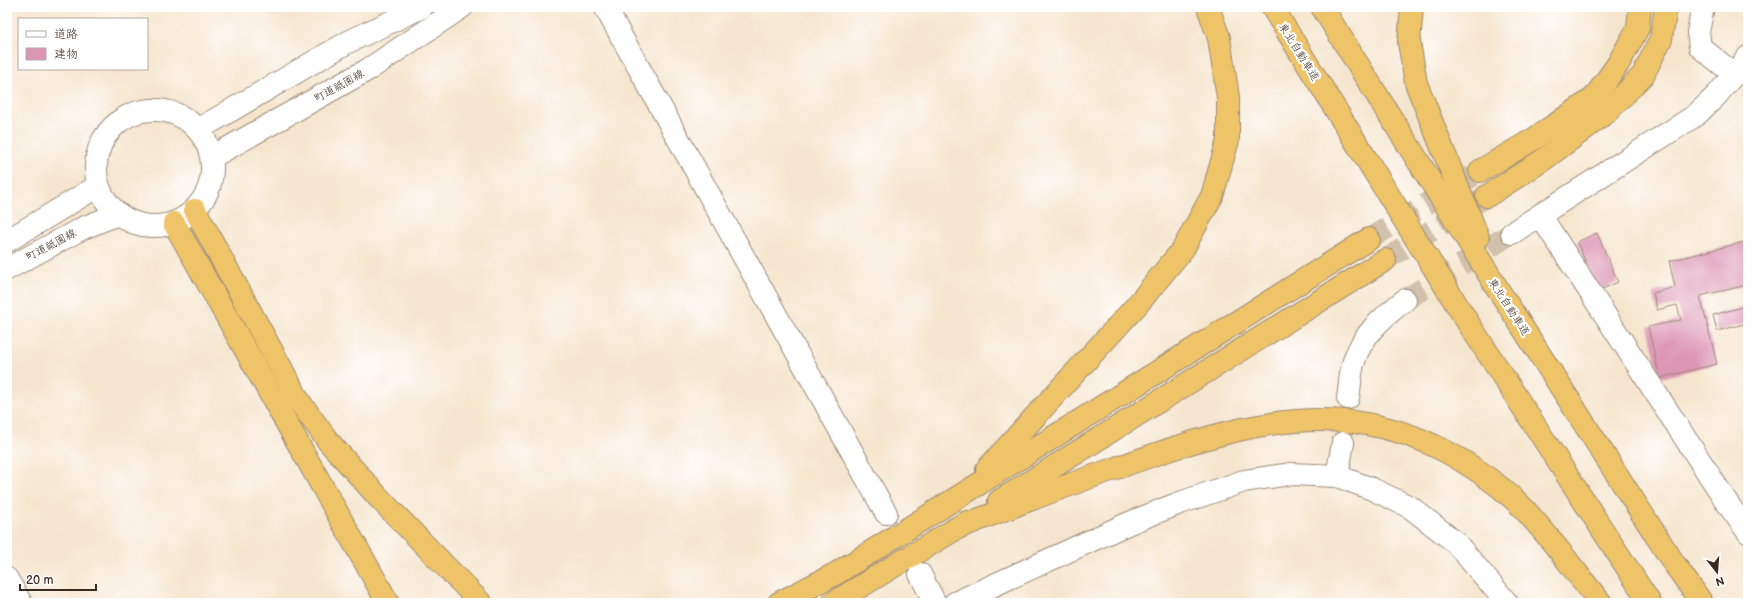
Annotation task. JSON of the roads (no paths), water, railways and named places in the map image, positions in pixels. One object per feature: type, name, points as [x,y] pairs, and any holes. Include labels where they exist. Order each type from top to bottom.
[{"type":"highway","points":[[967,491],[1137,305],[1183,249],[1212,196],[1228,140],[1228,96],[1219,38],[1208,7]]},
{"type":"highway","name":"東北自動車道","points":[[1272,7],[1464,318],[1650,603]]},
{"type":"highway","name":"東北自動車道","points":[[1322,7],[1501,294],[1673,562],[1702,603]]},
{"type":"highway","points":[[1412,7],[1410,42],[1416,83],[1501,294]]},
{"type":"highway","points":[[1480,171],[1537,137],[1594,98],[1618,64],[1638,28],[1640,7]]},
{"type":"highway","points":[[1487,196],[1542,160],[1606,113],[1643,75],[1661,39],[1666,7]]},
{"type":"highway","points":[[195,210],[299,401],[324,435],[380,499],[481,603]]},
{"type":"highway","points":[[174,223],[388,603]]},
{"type":"highway","points":[[779,603],[837,573],[1369,239]]},
{"type":"highway","points":[[834,603],[1385,260]]},
{"type":"highway","points":[[954,529],[1160,452],[1195,442],[1253,427],[1292,422],[1325,420],[1360,423],[1414,437],[1443,450],[1467,464],[1491,481],[1516,502],[1538,525],[1601,603]]},
{"type":"street","points":[[199,129],[348,42],[422,7]]},
{"type":"street","name":"町道祗園線","points":[[212,158],[369,69],[462,7]]},
{"type":"street","points":[[605,7],[886,513]]},
{"type":"street","points":[[1703,7],[1698,32],[1700,47],[1735,75]]},
{"type":"street","points":[[1512,233],[1696,116],[1717,96],[1748,57]]},
{"type":"street","points":[[158,109],[176,113],[199,129],[209,147],[212,158],[213,172],[210,186],[204,199],[195,210],[185,218],[174,223],[159,226],[145,226],[131,222],[118,214],[106,202],[98,186],[95,168],[98,149],[107,132],[121,119],[138,111],[158,109]]},
{"type":"street","points":[[7,241],[98,186]]},
{"type":"street","name":"町道祗園線","points":[[7,269],[83,228],[118,214]]},
{"type":"street","points":[[1540,215],[1730,507],[1748,532]]},
{"type":"street","points":[[1348,398],[1353,363],[1365,337],[1381,319],[1405,300]]},
{"type":"street","points":[[1337,476],[1343,444]]},
{"type":"street","points":[[955,603],[1127,524],[1177,504],[1244,481],[1290,474],[1337,476],[1372,489],[1410,507],[1455,542],[1507,603]]},
{"type":"street","points":[[920,574],[935,603]]},
{"type":"street","points":[[7,579],[21,603]]},
{"type":"tunnel","points":[[1369,239],[1480,171]]},
{"type":"tunnel","points":[[1385,260],[1487,196]]},
{"type":"tunnel","points":[[1405,300],[1512,233]]}]
